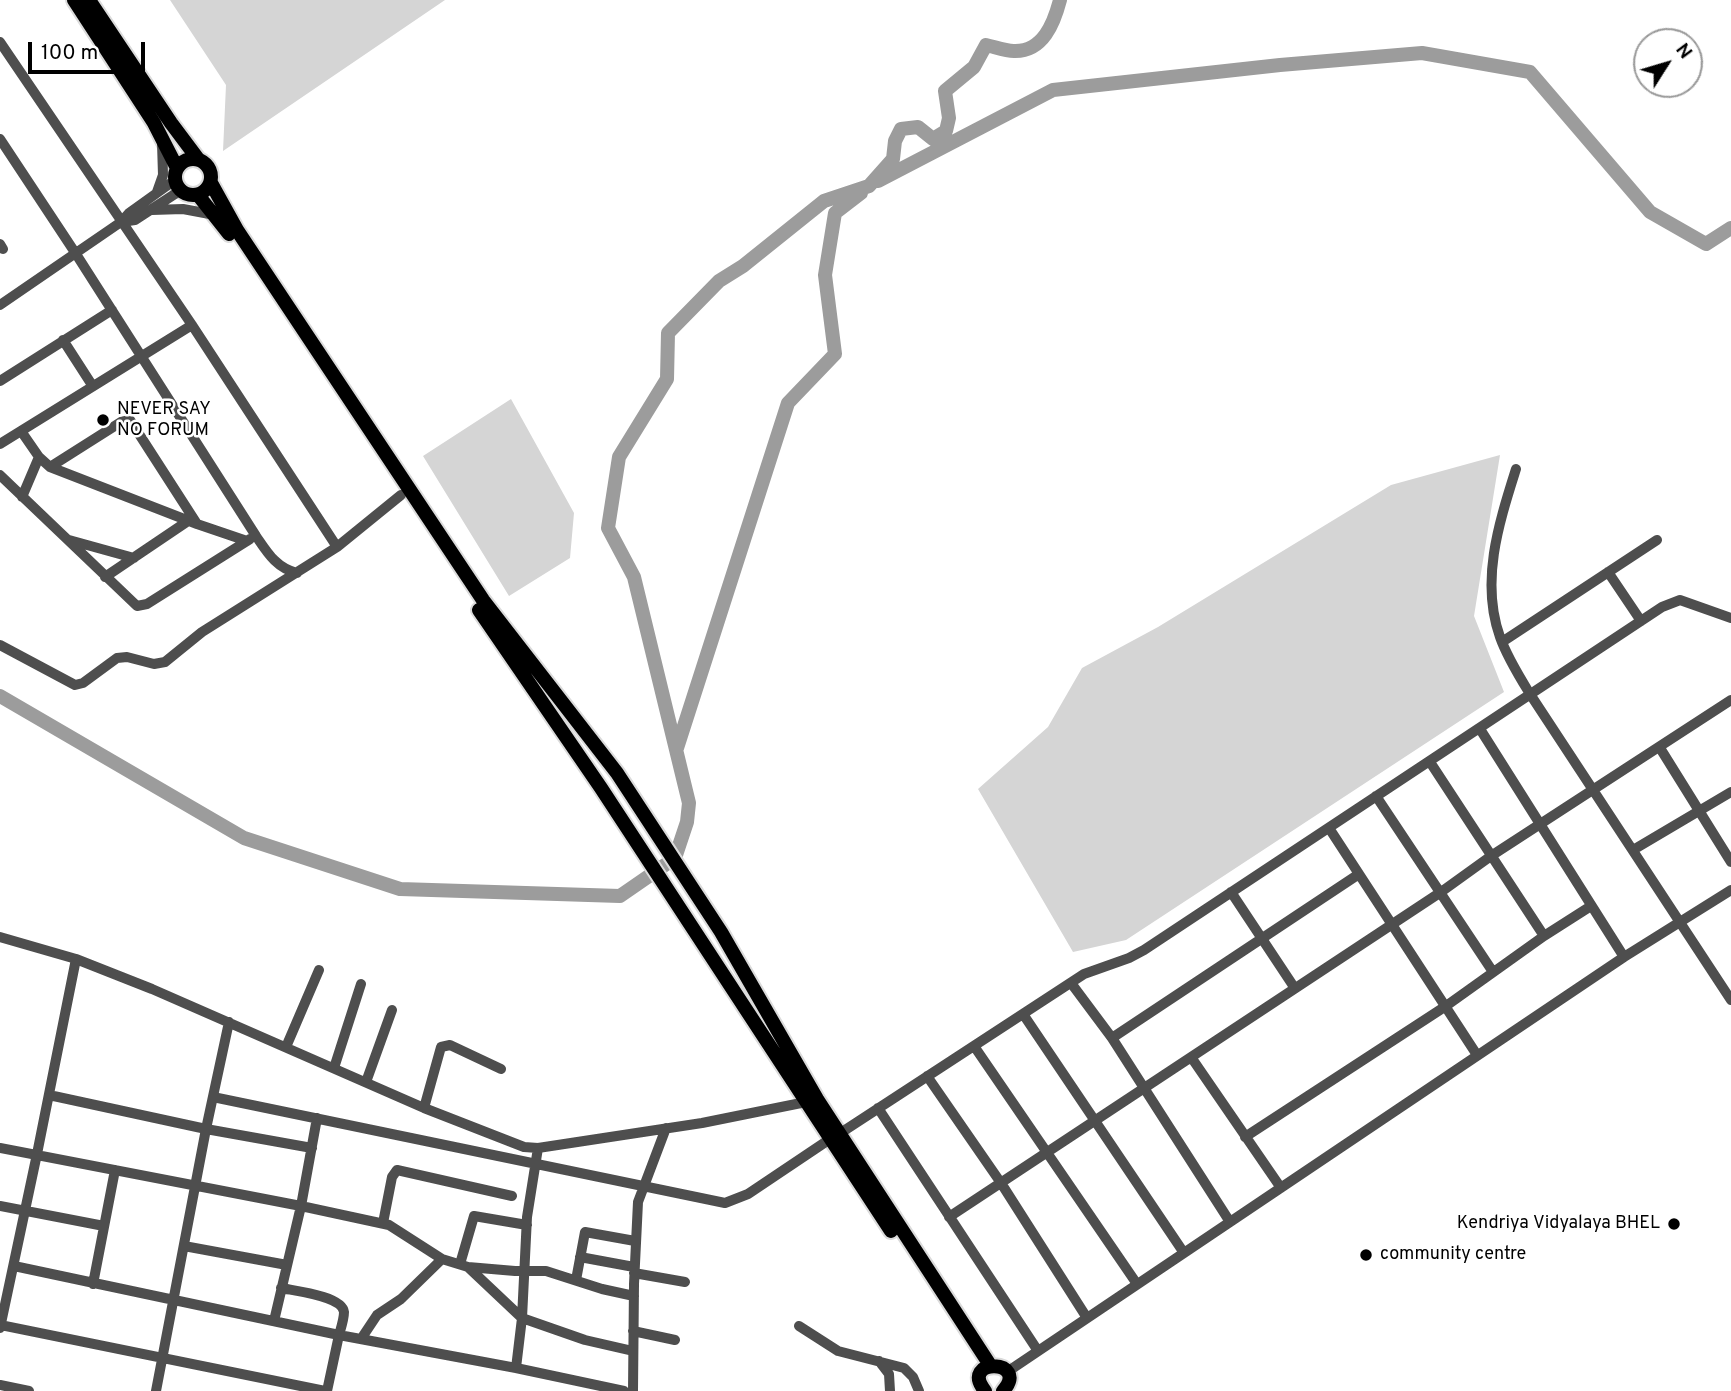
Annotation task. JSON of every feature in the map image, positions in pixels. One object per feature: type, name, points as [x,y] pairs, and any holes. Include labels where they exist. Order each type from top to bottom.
[{"type":"main road","points":[[74,0],[161,136],[178,180],[192,196],[203,193],[211,183]]},
{"type":"main road","points":[[89,0],[171,123],[198,159],[208,166],[211,183],[237,230],[483,600],[617,773],[731,947],[811,1101]]},
{"type":"main road","points":[[178,180],[186,160],[198,159]]},
{"type":"main road","points":[[198,195],[257,275],[401,495],[811,1101],[986,1367]]},
{"type":"main road","points":[[982,1390],[980,1375],[986,1367],[998,1365],[1007,1372],[1009,1380],[1005,1390]]},
{"type":"street","points":[[0,42],[192,325],[337,548]]},
{"type":"street","points":[[155,194],[163,175],[161,136]]},
{"type":"street","points":[[0,139],[112,310],[252,538],[283,568],[297,573]]},
{"type":"street","points":[[121,222],[131,222],[150,210],[178,180]]},
{"type":"street","points":[[0,305],[178,180]]},
{"type":"street","points":[[150,210],[183,209],[215,215]]},
{"type":"street","points":[[0,381],[112,310]]},
{"type":"street","points":[[0,443],[192,325]]},
{"type":"street","points":[[62,340],[92,386]]},
{"type":"street","points":[[50,467],[121,422],[130,420],[193,523]]},
{"type":"street","points":[[22,431],[39,457],[50,467],[193,523],[252,538]]},
{"type":"street","points":[[22,498],[39,457]]},
{"type":"street","points":[[1516,469],[1496,534],[1494,551],[1492,601],[1502,642],[1530,694],[1731,999]]},
{"type":"street","points":[[0,475],[132,603],[142,607],[252,538]]},
{"type":"street","points":[[0,645],[79,685],[117,658],[127,657],[154,664],[165,662],[202,632],[337,548],[401,495]]},
{"type":"street","points":[[105,577],[193,523]]},
{"type":"street","points":[[66,539],[134,558]]},
{"type":"street","points":[[1502,642],[1657,540]]},
{"type":"street","points":[[1608,572],[1641,621]]},
{"type":"street","points":[[214,1097],[701,1199],[732,1202],[1071,983],[1093,970],[1144,950],[1670,603],[1680,600],[1731,618]]},
{"type":"street","points":[[950,1217],[1441,892],[1491,856],[1731,700]]},
{"type":"street","points":[[1480,729],[1625,957]]},
{"type":"street","points":[[1660,748],[1731,862]]},
{"type":"street","points":[[1430,762],[1544,936]]},
{"type":"street","points":[[1633,850],[1731,792]]},
{"type":"street","points":[[1376,796],[1493,972]]},
{"type":"street","points":[[1329,828],[1477,1055]]},
{"type":"street","points":[[1112,1038],[1359,874]]},
{"type":"street","points":[[1007,1372],[1477,1055],[1731,890]]},
{"type":"street","points":[[1231,892],[1294,987]]},
{"type":"street","points":[[1245,1137],[1446,1006],[1591,906]]},
{"type":"street","points":[[0,937],[75,959],[513,1144],[538,1148],[811,1101]]},
{"type":"street","points":[[75,959],[37,1154],[8,1271],[0,1326],[326,1391],[344,1313],[340,1304],[332,1300],[281,1288]]},
{"type":"street","points":[[286,1047],[319,970]]},
{"type":"street","points":[[1071,983],[1112,1038],[1230,1222]]},
{"type":"street","points":[[334,1068],[361,984]]},
{"type":"street","points":[[366,1082],[392,1010]]},
{"type":"street","points":[[1023,1014],[1184,1253]]},
{"type":"street","points":[[156,1391],[229,1022]]},
{"type":"street","points":[[424,1108],[441,1047],[450,1045],[501,1069]]},
{"type":"street","points":[[974,1045],[1137,1284]]},
{"type":"street","points":[[1191,1057],[1281,1188]]},
{"type":"street","points":[[927,1076],[1087,1318]]},
{"type":"street","points":[[49,1095],[206,1129],[312,1148]]},
{"type":"street","points":[[878,1108],[1038,1351]]},
{"type":"street","points":[[274,1321],[301,1206],[317,1118]]},
{"type":"street","points":[[633,1391],[634,1270],[638,1202],[666,1128]]},
{"type":"street","points":[[0,1148],[383,1223],[442,1259],[464,1266],[546,1271],[634,1296]]},
{"type":"street","points":[[516,1368],[522,1318],[527,1224],[538,1148]]},
{"type":"street","points":[[93,1284],[115,1170]]},
{"type":"street","points":[[383,1223],[392,1177],[397,1170],[512,1196]]},
{"type":"street","points":[[0,1206],[104,1226]]},
{"type":"street","points":[[464,1266],[474,1216],[527,1224]]},
{"type":"street","points":[[576,1280],[585,1232],[635,1241]]},
{"type":"street","points":[[184,1246],[287,1265]]},
{"type":"street","points":[[580,1257],[685,1282]]},
{"type":"street","points":[[361,1339],[377,1315],[401,1299],[442,1259]]},
{"type":"street","points":[[464,1266],[522,1318],[586,1340],[633,1351]]},
{"type":"street","points":[[8,1271],[175,1299],[339,1335],[516,1368],[594,1388],[624,1391]]},
{"type":"street","points":[[799,1326],[838,1351],[904,1367],[913,1377],[919,1391]]},
{"type":"street","points":[[633,1331],[676,1340]]},
{"type":"street","points":[[878,1361],[889,1374],[890,1391]]},
{"type":"street","points":[[0,1385],[29,1391]]},
{"type":"shaded area","points":[[170,0],[445,0],[223,151],[226,85]]},
{"type":"shaded area","points":[[511,399],[574,513],[570,558],[509,596],[423,456]]},
{"type":"shaded area","points":[[1500,455],[1474,616],[1504,692],[1126,940],[1073,952],[978,789],[1048,727],[1082,668],[1158,627],[1391,485]]},
{"type":"waterway","points":[[0,696],[244,838],[400,889],[620,896],[675,858],[687,822],[689,803],[634,577],[608,528],[619,457],[667,379],[668,333],[719,281],[743,266],[824,201],[869,186],[893,159],[895,141],[901,129],[918,127],[933,139],[946,131],[949,118],[945,91],[974,67],[986,45],[1014,51],[1033,47],[1046,34],[1060,0]]},
{"type":"waterway","points":[[878,181],[1053,90],[1280,65],[1422,53],[1530,72],[1650,212],[1706,244],[1731,228]]},
{"type":"waterway","points":[[677,748],[788,403],[835,354],[825,275],[835,213],[861,193]]},
{"type":"place","name":"NEVER SAY NO FORUM","points":[[103,420]]},
{"type":"place","name":"Kendriya Vidyalaya BHEL","points":[[1674,1224]]},
{"type":"place","name":"community centre","points":[[1366,1255]]}]
